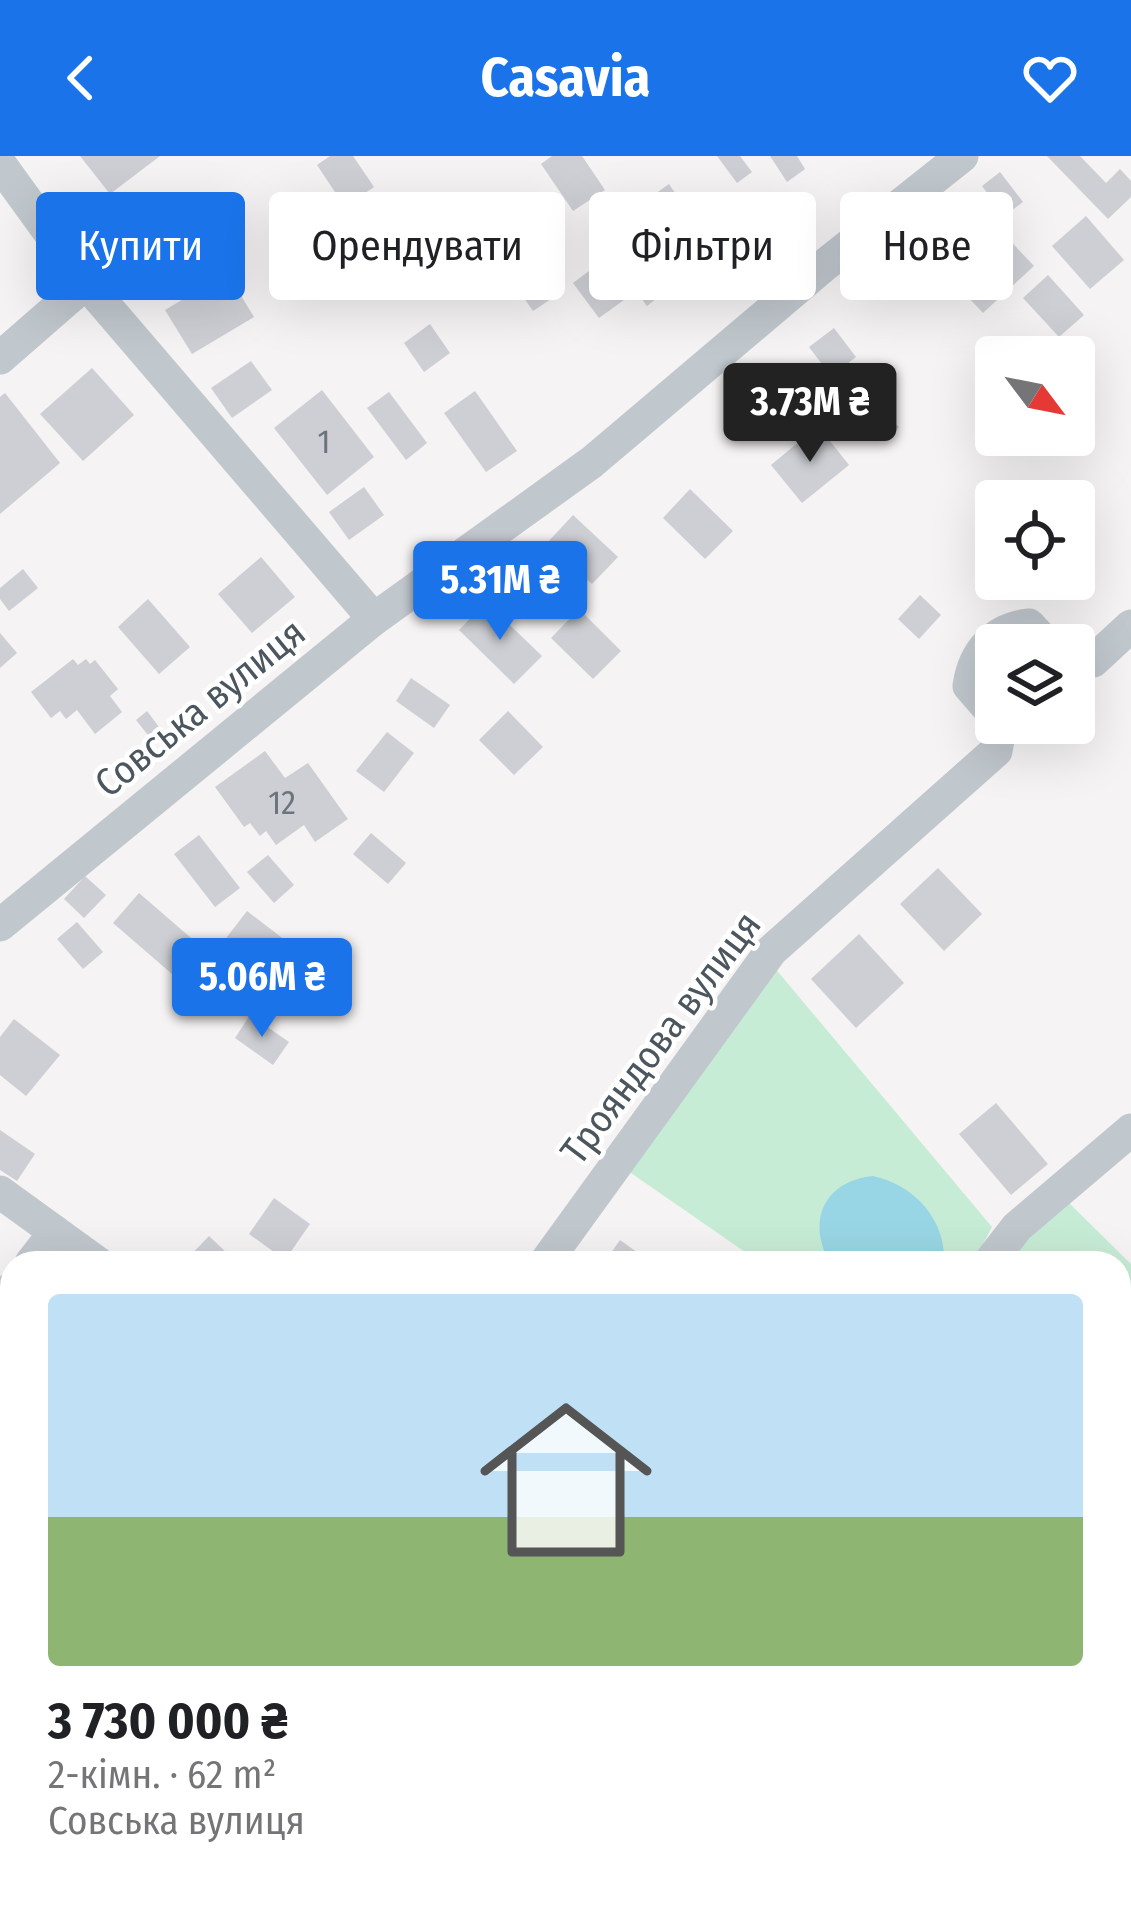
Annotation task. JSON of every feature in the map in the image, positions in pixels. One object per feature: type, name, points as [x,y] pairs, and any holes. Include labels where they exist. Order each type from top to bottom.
[{"type":"street","name":"Совська вулиця","points":[[0,925],[374,619],[592,462],[962,156]]},
{"type":"street","points":[[0,164],[36,214]]},
{"type":"street","points":[[0,358],[67,300]]},
{"type":"street","points":[[100,300],[374,619]]},
{"type":"street","points":[[1095,659],[1131,626]]},
{"type":"street","name":"Трояндова вулиця","points":[[975,657],[969,686],[975,693]]},
{"type":"street","name":"Трояндова вулиця","points":[[554,1251],[771,951],[996,751],[996,744]]},
{"type":"street","points":[[998,1251],[1017,1227],[1131,1130]]},
{"type":"street","points":[[0,1192],[81,1251]]},
{"type":"street","points":[[41,1251],[55,1232]]},
{"type":"green space","points":[[774,967],[992,1227],[979,1251],[744,1251],[628,1171]]},
{"type":"green space","points":[[1067,1201],[1118,1251],[1014,1251]]},
{"type":"water","points":[[873,1176],[914,1196],[933,1219],[943,1251],[825,1251],[820,1232],[824,1206],[842,1186]]},
{"type":"building","points":[[80,156],[160,156],[113,192]]},
{"type":"building","points":[[330,156],[353,156],[374,187],[367,192],[335,192],[317,165]]},
{"type":"building","points":[[552,156],[582,156],[605,190],[589,192],[589,200],[573,211],[565,192],[560,192],[541,164]]},
{"type":"building","points":[[717,156],[740,156],[752,172],[737,183]]},
{"type":"building","points":[[770,156],[797,156],[805,169],[787,182]]},
{"type":"building","points":[[1047,156],[1080,156],[1106,183],[1120,169],[1131,181],[1131,197],[1108,219]]},
{"type":"building","points":[[1000,172],[1023,202],[1013,209],[1013,192],[986,192],[982,186]]},
{"type":"building","points":[[1086,216],[1124,260],[1090,289],[1052,246]]},
{"type":"building","points":[[1013,244],[1034,266],[1013,285]]},
{"type":"building","points":[[589,271],[589,300],[624,300],[599,318],[573,283]]},
{"type":"building","points":[[1048,275],[1084,315],[1058,336],[1023,298]]},
{"type":"building","points":[[182,300],[244,300],[254,317],[192,354],[165,310]]},
{"type":"building","points":[[525,300],[550,300],[533,311]]},
{"type":"building","points":[[971,300],[997,300],[983,313]]},
{"type":"building","points":[[430,324],[450,353],[424,372],[404,343]]},
{"type":"building","points":[[834,328],[856,357],[831,376],[809,347]]},
{"type":"building","points":[[251,361],[272,390],[232,418],[211,388]]},
{"type":"building","points":[[92,368],[134,415],[83,461],[40,414]]},
{"type":"building","points":[[322,390],[374,457],[327,495],[274,428]]},
{"type":"building","points":[[475,391],[517,451],[486,472],[444,413]]},
{"type":"building","points":[[389,392],[427,443],[406,460],[367,408]]},
{"type":"building","points":[[5,393],[60,463],[0,514],[0,397]]},
{"type":"building","points":[[879,410],[899,427],[887,441],[867,424]]},
{"type":"building","points":[[818,426],[849,465],[802,503],[771,465]]},
{"type":"building","points":[[364,487],[384,515],[349,540],[329,512]]},
{"type":"building","points":[[690,489],[733,531],[705,559],[663,518]]},
{"type":"building","points":[[573,515],[618,557],[592,584],[548,542]]},
{"type":"building","points":[[261,557],[295,597],[252,633],[218,594]]},
{"type":"building","points":[[23,569],[38,588],[9,611],[0,599],[0,588]]},
{"type":"building","points":[[920,595],[941,615],[919,639],[898,619]]},
{"type":"building","points":[[148,599],[190,647],[159,674],[118,627]]},
{"type":"building","points":[[486,602],[542,656],[514,684],[459,630]]},
{"type":"building","points":[[579,609],[621,651],[593,679],[551,638]]},
{"type":"building","points":[[0,633],[17,653],[0,668]]},
{"type":"building","points":[[73,659],[78,665],[95,660],[118,689],[110,696],[122,712],[95,734],[77,710],[66,719],[60,711],[51,718],[31,692]]},
{"type":"building","points":[[411,678],[450,705],[434,728],[396,701]]},
{"type":"building","points":[[147,711],[162,731],[151,739],[136,720]]},
{"type":"building","points":[[508,711],[543,747],[514,775],[479,740]]},
{"type":"building","points":[[387,732],[414,753],[384,792],[356,771]]},
{"type":"building","points":[[265,751],[285,778],[308,763],[348,819],[315,842],[304,825],[276,845],[266,831],[260,836],[250,823],[244,827],[215,787]]},
{"type":"building","points":[[371,833],[406,863],[388,884],[353,854]]},
{"type":"building","points":[[199,835],[240,888],[215,907],[174,854]]},
{"type":"building","points":[[268,855],[294,885],[274,903],[247,872]]},
{"type":"building","points":[[938,868],[982,914],[944,951],[900,904]]},
{"type":"building","points":[[85,876],[106,895],[84,918],[64,899]]},
{"type":"building","points":[[139,893],[198,944],[172,974],[113,923]]},
{"type":"building","points":[[247,911],[290,944],[262,980],[220,946]]},
{"type":"building","points":[[77,922],[103,952],[83,969],[57,939]]},
{"type":"building","points":[[859,934],[904,983],[856,1028],[811,979]]},
{"type":"building","points":[[250,1015],[289,1042],[273,1065],[235,1038]]},
{"type":"building","points":[[14,1019],[60,1055],[26,1096],[0,1075],[0,1037]]},
{"type":"building","points":[[996,1103],[1048,1164],[1011,1195],[959,1134]]},
{"type":"building","points":[[0,1130],[35,1154],[17,1181],[0,1170]]},
{"type":"building","points":[[274,1198],[310,1224],[291,1251],[273,1251],[249,1234]]},
{"type":"building","points":[[209,1236],[225,1251],[195,1251]]},
{"type":"building","points":[[620,1240],[635,1251],[612,1251]]}]
